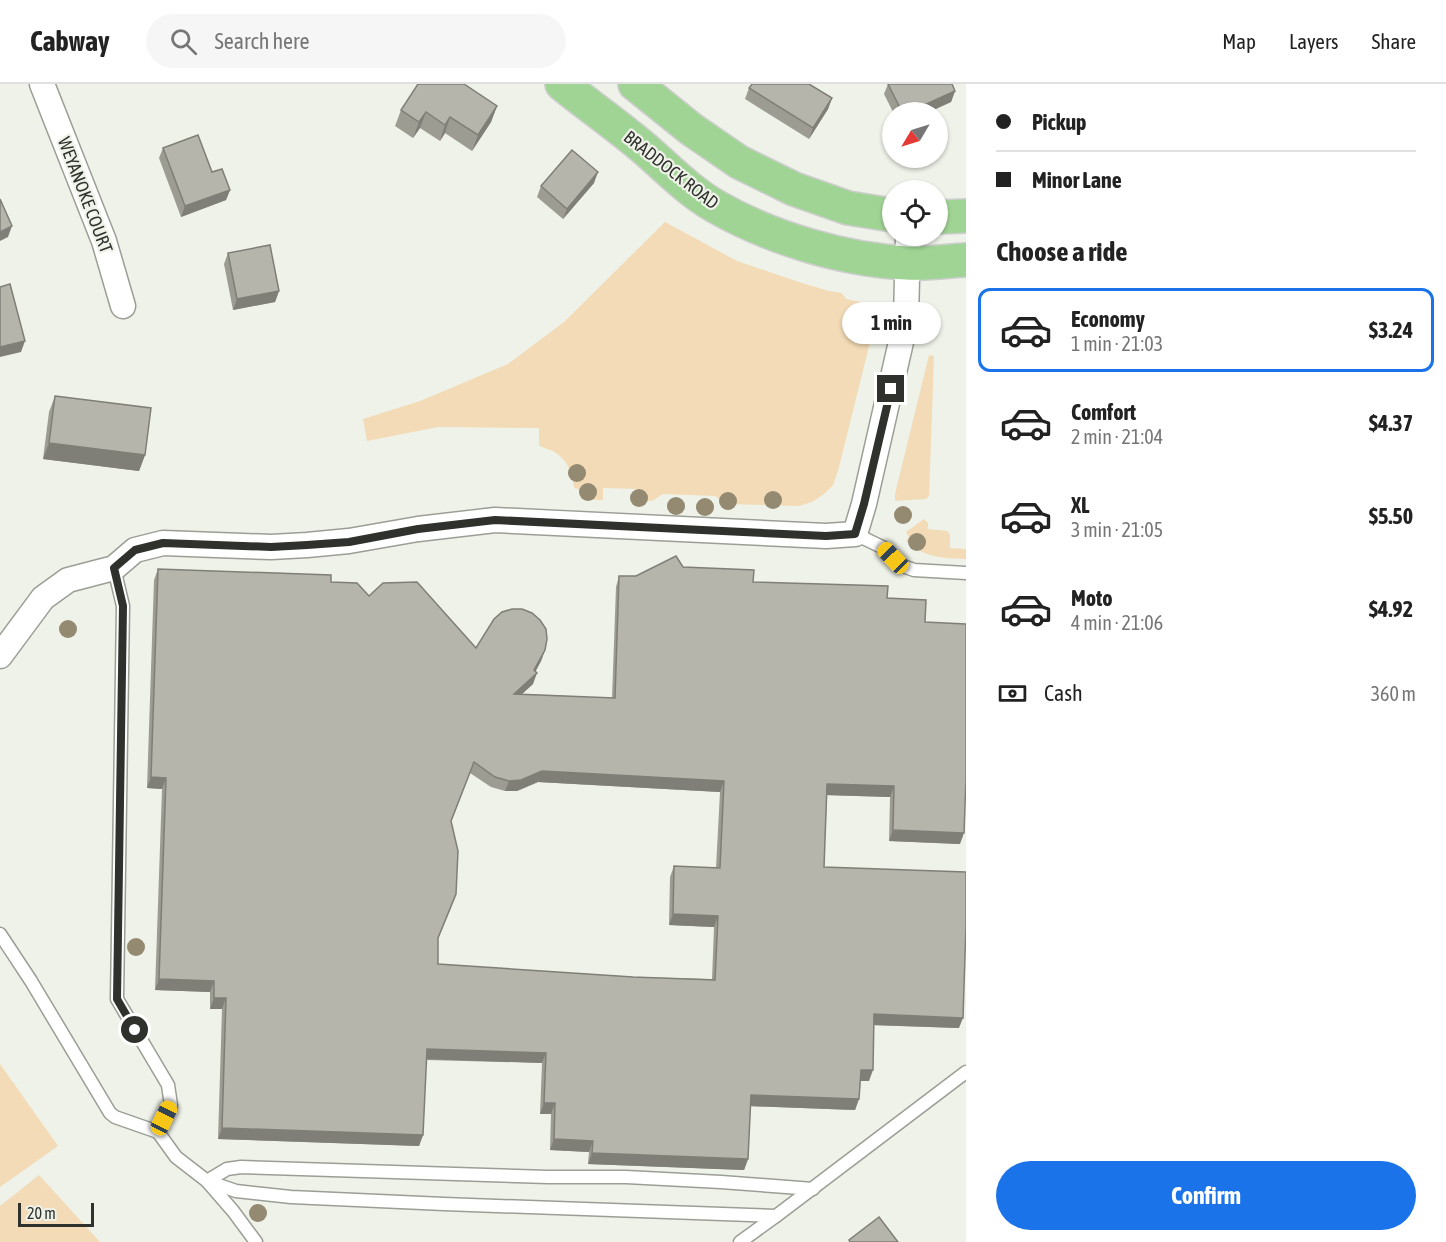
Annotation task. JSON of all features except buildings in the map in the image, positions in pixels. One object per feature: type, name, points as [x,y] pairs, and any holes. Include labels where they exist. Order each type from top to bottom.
[{"type":"main road","name":"BRADDOCK ROAD","points":[[562,84],[643,147],[690,189],[714,206],[742,221],[781,237],[843,255],[907,249],[966,260]]},
{"type":"main road","points":[[634,84],[691,129],[739,162],[794,189],[848,208],[882,213]]},
{"type":"main road","points":[[948,217],[966,216]]},
{"type":"street","name":"WEYANOKE COURT","points":[[42,84],[104,241],[123,306]]},
{"type":"street","points":[[0,656],[43,598],[69,580],[114,568],[135,550],[163,543],[271,547],[307,545],[349,542],[418,529],[495,520],[826,536],[855,534],[864,504],[906,320],[907,249]]},
{"type":"lane","points":[[855,534],[882,547],[903,566],[914,570],[966,573]]},
{"type":"lane","points":[[114,568],[123,606],[117,999],[168,1084],[171,1105],[158,1132]]},
{"type":"lane","points":[[0,934],[31,981],[110,1113],[115,1117],[158,1132],[176,1157],[207,1181],[233,1210],[256,1242]]},
{"type":"lane","points":[[740,1242],[966,1072]]},
{"type":"lane","points":[[207,1181],[227,1169],[241,1167],[548,1178],[626,1177],[813,1189]]},
{"type":"lane","points":[[207,1181],[236,1191],[291,1197],[776,1216]]},
{"type":"shaded area","points":[[665,222],[737,261],[802,283],[842,293],[846,299],[865,303],[872,318],[872,334],[838,471],[833,485],[824,494],[812,502],[799,506],[727,504],[715,496],[663,494],[652,501],[638,501],[638,489],[603,488],[603,500],[588,499],[582,496],[579,489],[574,488],[571,472],[566,462],[553,451],[539,445],[539,428],[438,427],[367,441],[363,419],[420,401],[508,364],[564,322]]},
{"type":"shaded area","points":[[929,355],[934,356],[929,496],[926,499],[895,501],[895,494]]},
{"type":"shaded area","points":[[924,519],[928,523],[928,529],[947,531],[950,535],[950,548],[966,549],[966,559],[927,554],[906,541],[909,537],[906,532]]},
{"type":"shaded area","points":[[0,1064],[58,1146],[0,1187]]},
{"type":"shaded area","points":[[39,1175],[100,1242],[0,1242],[0,1206]]},
{"type":"route","points":[[135,1030],[117,999],[123,606],[114,568],[135,550],[163,543],[271,547],[349,542],[418,529],[495,520],[826,536],[855,534],[891,389]]}]
